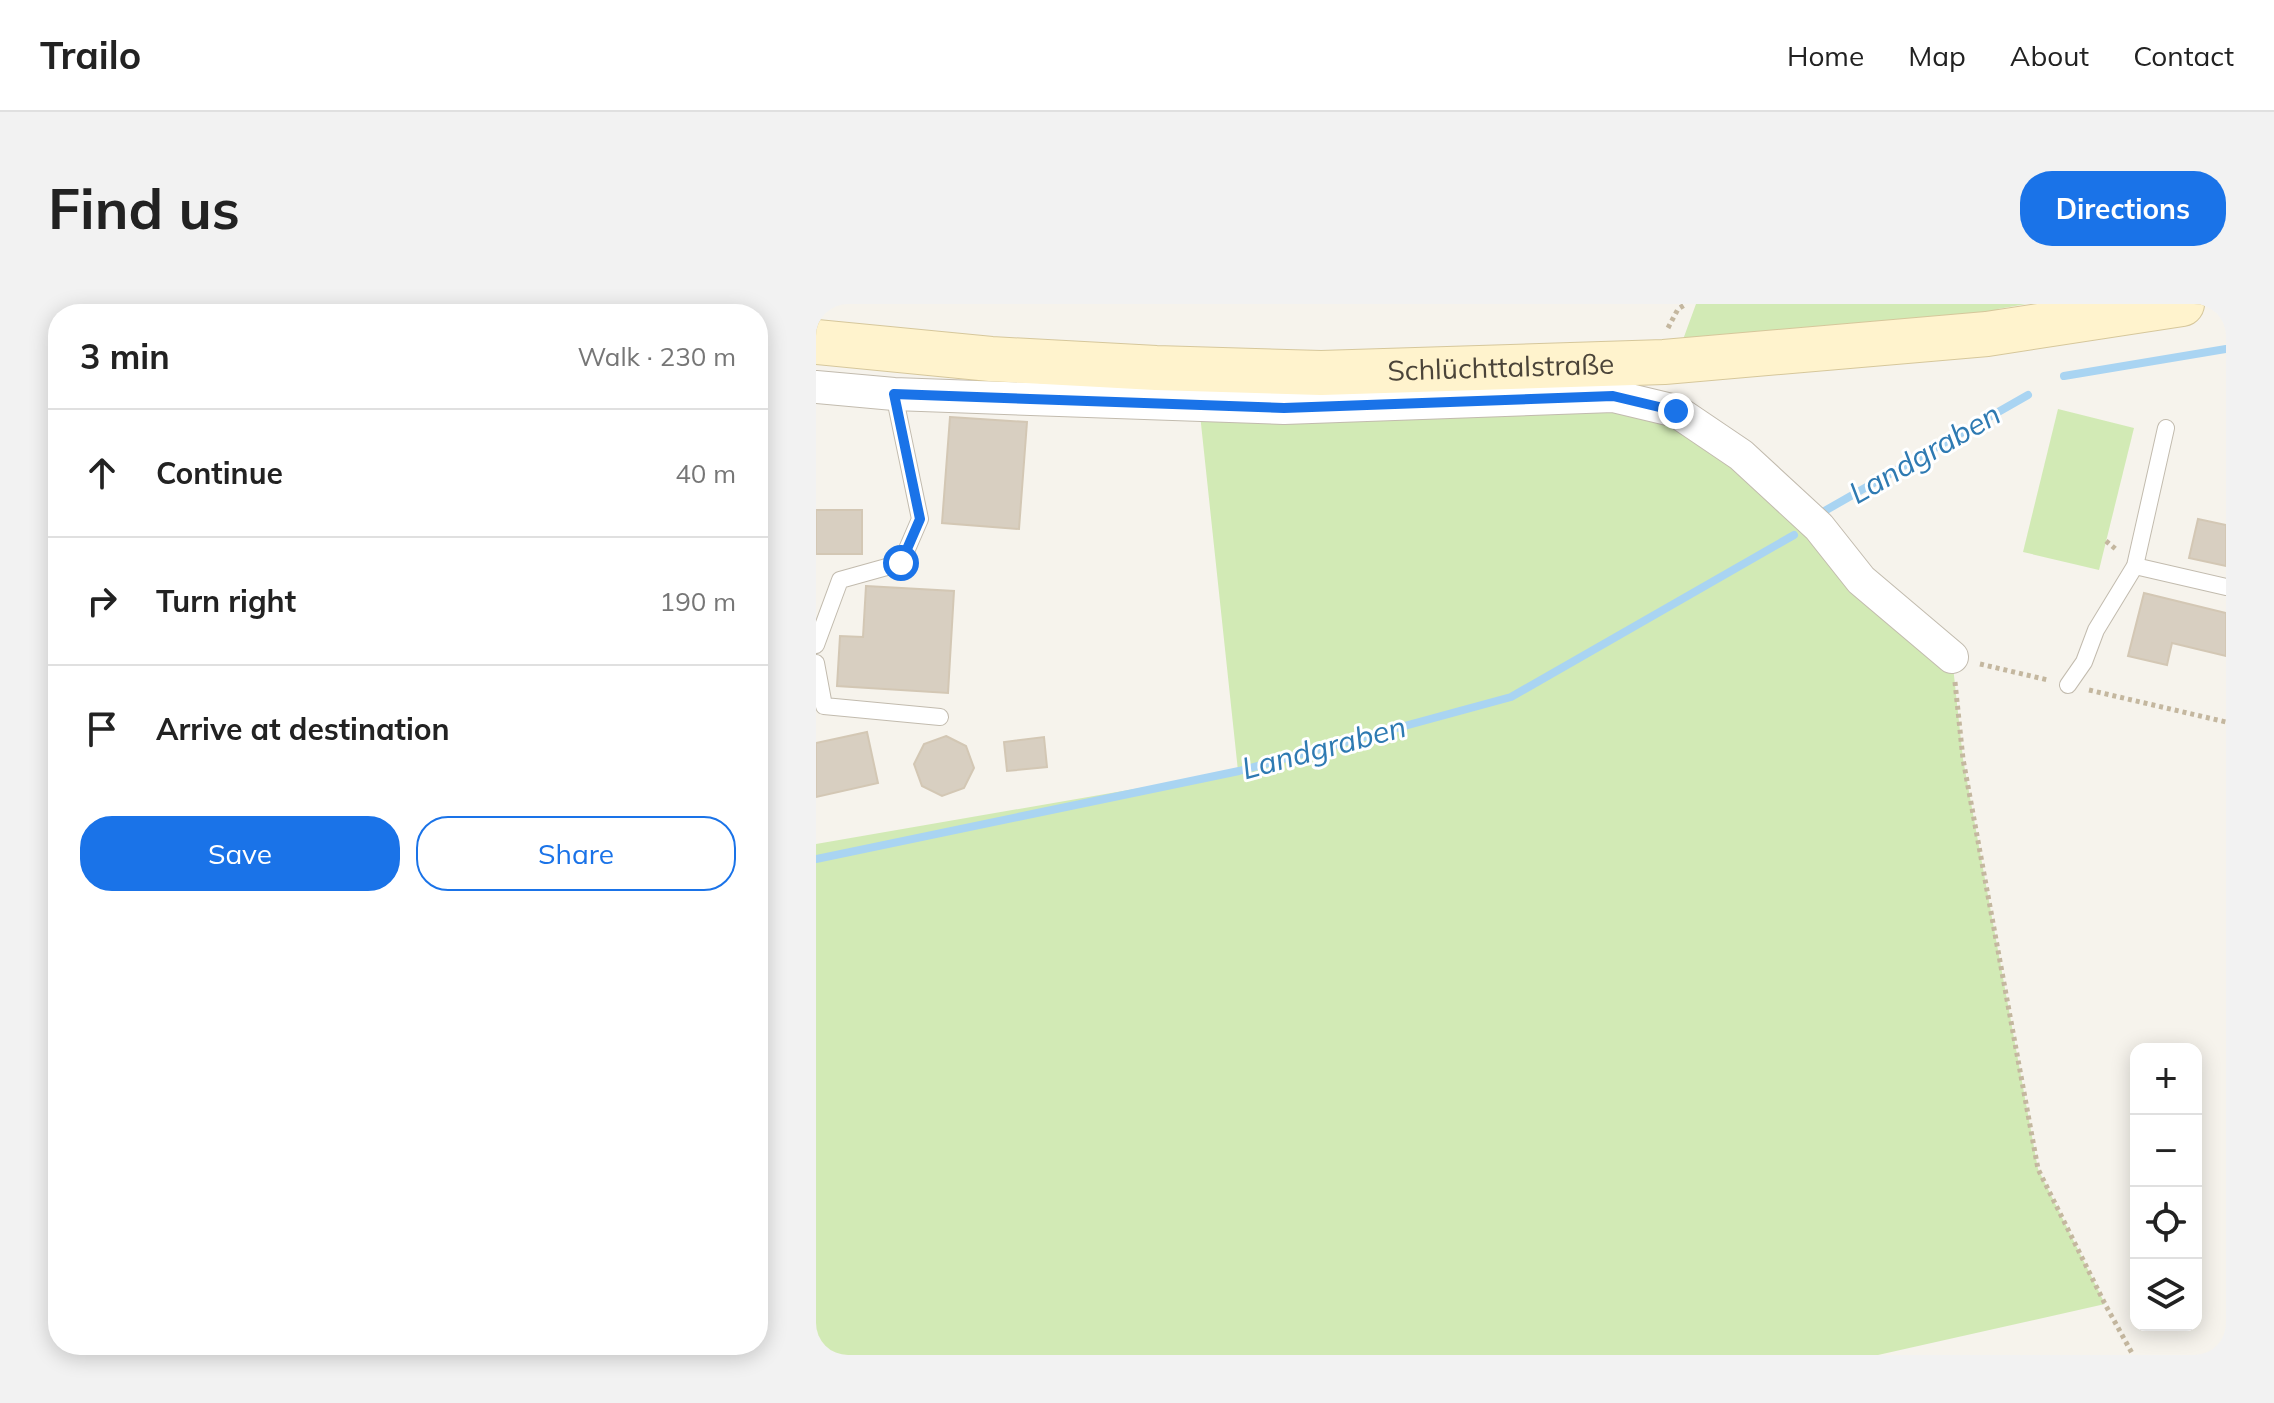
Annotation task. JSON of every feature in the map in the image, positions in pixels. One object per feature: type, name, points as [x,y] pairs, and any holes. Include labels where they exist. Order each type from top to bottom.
[{"type":"main road","name":"Schlüchttalstraße","points":[[816,342],[1021,361],[1337,373],[1664,362],[1987,334],[2182,304]]},
{"type":"street","points":[[816,387],[894,394],[1284,408],[1613,396],[1676,411],[1741,455],[1819,527],[1861,580],[1952,657]]},
{"type":"lane","points":[[816,645],[840,580],[901,563],[920,519],[894,394]]},
{"type":"lane","points":[[2068,685],[2084,662],[2096,630],[2135,566],[2166,428]]},
{"type":"lane","points":[[2135,566],[2226,587]]},
{"type":"lane","points":[[816,663],[824,706],[940,717]]},
{"type":"path","points":[[1952,657],[1963,759],[2038,1169],[2133,1355]]},
{"type":"green space","points":[[1696,304],[2026,304],[1998,309],[1987,334],[1681,345]]},
{"type":"green space","points":[[1199,405],[1676,411],[1952,657],[1963,759],[2038,1169],[2105,1304],[1878,1355],[816,1355],[816,844],[1238,771]]},
{"type":"green space","points":[[2058,409],[2134,428],[2099,570],[2023,552]]},
{"type":"building","points":[[950,417],[1027,422],[1019,529],[942,523]]},
{"type":"building","points":[[816,510],[862,510],[862,554],[816,554]]},
{"type":"building","points":[[2198,519],[2226,525],[2226,566],[2189,558]]},
{"type":"building","points":[[866,586],[954,591],[948,693],[837,686],[840,636],[863,637]]},
{"type":"building","points":[[2144,593],[2226,613],[2226,656],[2172,643],[2167,665],[2128,656]]},
{"type":"building","points":[[867,732],[878,783],[816,797],[816,743]]},
{"type":"building","points":[[946,736],[966,746],[974,768],[964,788],[942,796],[922,786],[914,764],[924,744]]},
{"type":"building","points":[[1044,737],[1047,767],[1007,771],[1004,742]]},
{"type":"waterway","name":"Landgraben","points":[[2064,376],[2226,349]]},
{"type":"waterway","name":"Landgraben","points":[[1821,513],[2028,395]]},
{"type":"waterway","name":"Landgraben","points":[[816,859],[1239,771],[1511,697],[1794,535]]},
{"type":"route","points":[[901,563],[920,519],[894,394],[1284,408],[1613,396],[1676,411]]}]
